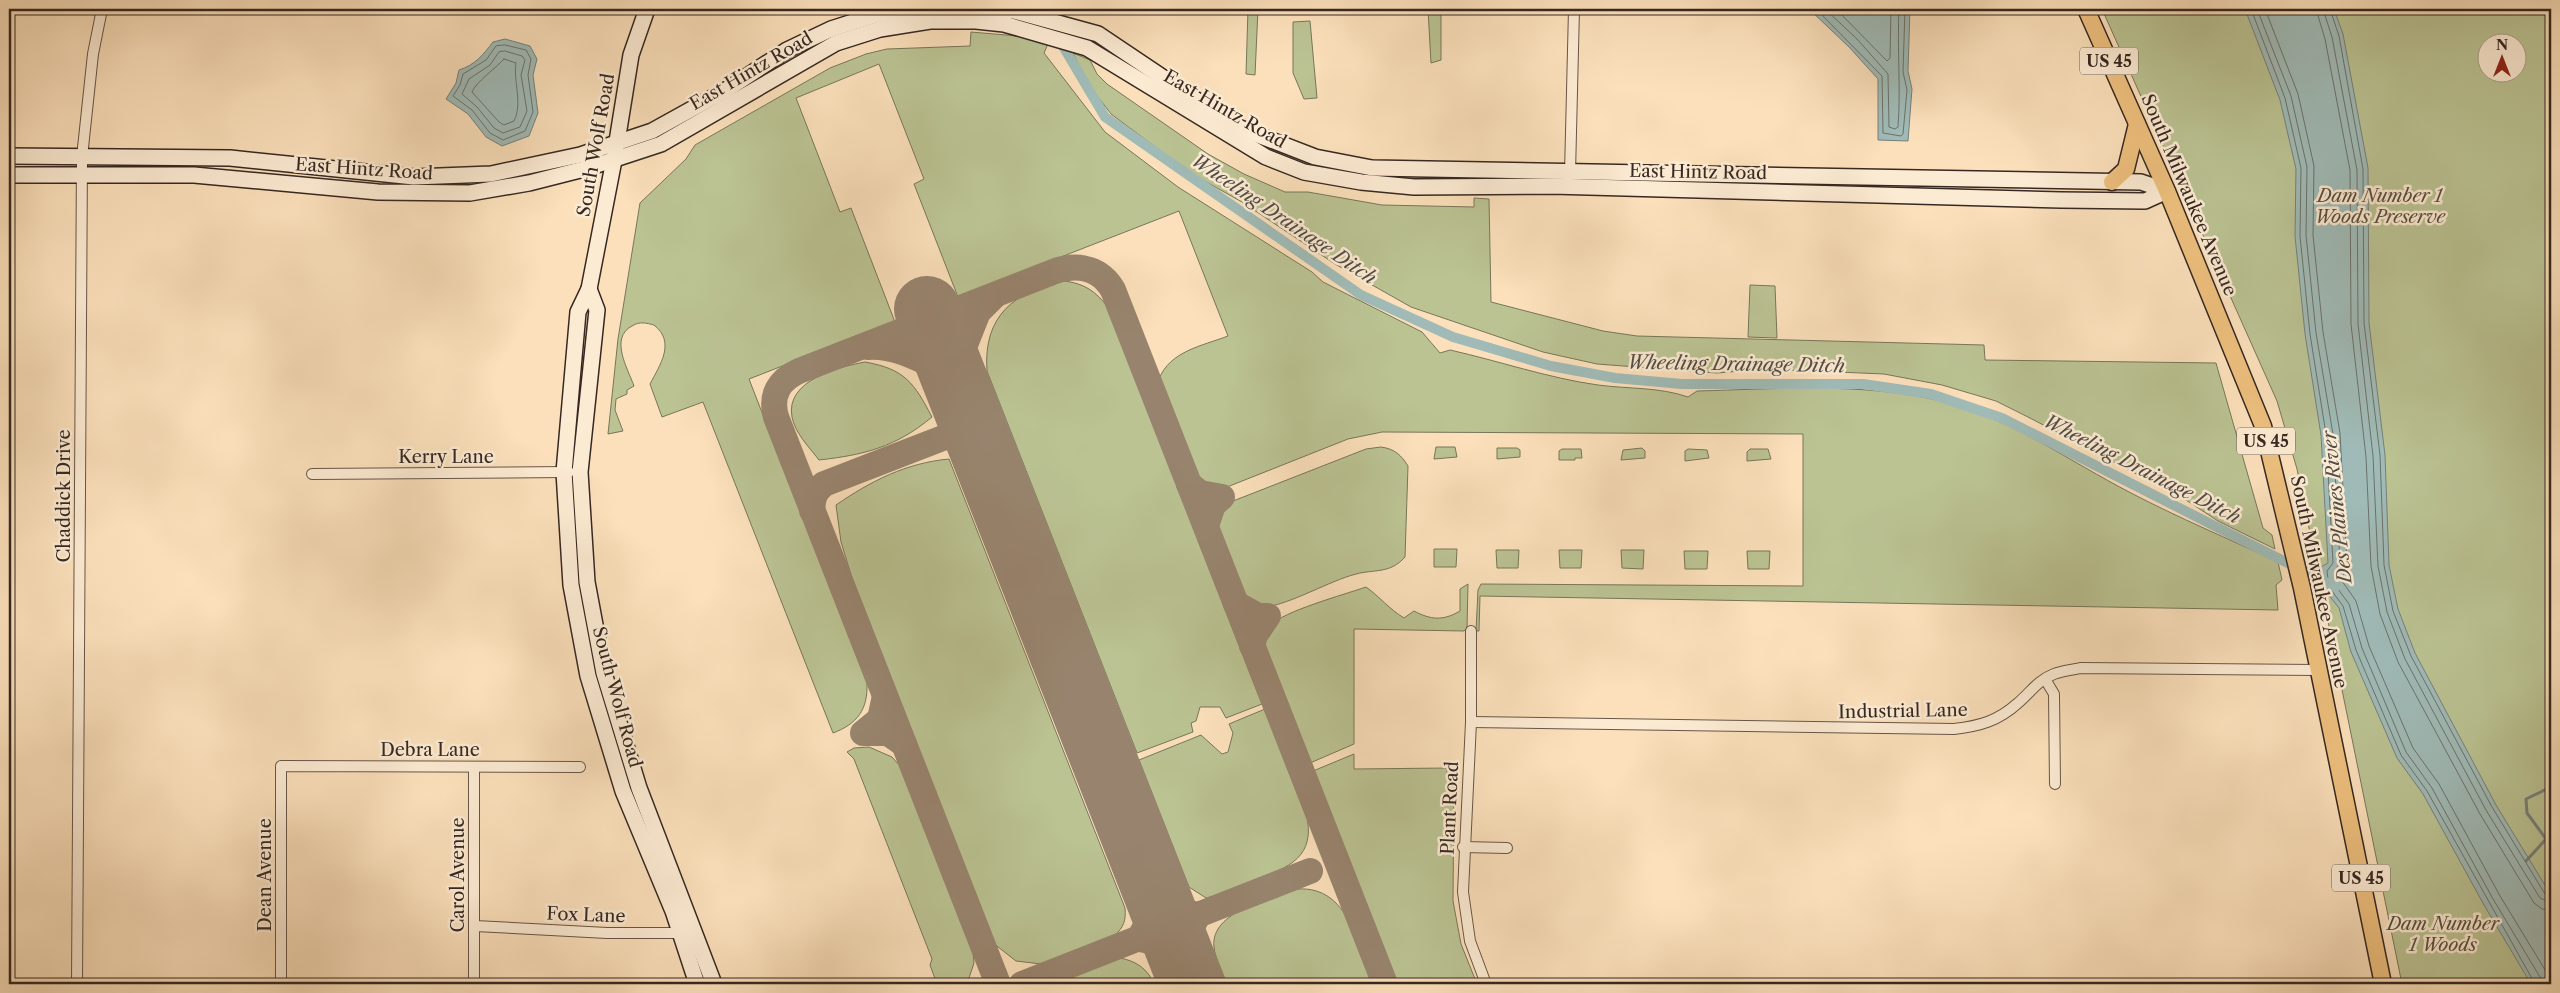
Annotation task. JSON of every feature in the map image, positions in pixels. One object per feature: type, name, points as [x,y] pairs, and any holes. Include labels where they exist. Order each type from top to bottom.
[{"type":"main road","name":"South Wolf Road","points":[[647,9],[631,56],[614,160],[588,289],[578,312],[564,472],[571,585],[588,676],[623,791],[673,911],[697,984]]},
{"type":"main road","name":"East Hintz Road","points":[[9,156],[230,158],[427,178],[491,174],[571,157],[652,131],[726,90],[787,50],[831,29],[875,15],[914,9]]},
{"type":"main road","name":"East Hintz Road","points":[[987,9],[1014,12],[1098,34],[1235,126],[1315,157],[1372,168],[2140,182],[2167,192]]},
{"type":"main road","name":"South Milwaukee Avenue","points":[[2086,9],[2167,192],[2263,426],[2293,546],[2383,984]]},
{"type":"main road","name":"East Hintz Road","points":[[9,175],[194,175],[378,192],[470,193],[529,183],[614,160],[661,144],[836,43],[880,29],[930,21],[976,21],[1004,24],[1087,48],[1266,157],[1304,172],[1361,182],[1414,187],[1552,186],[2061,200],[2145,201],[2167,192]]},
{"type":"main road","points":[[2112,182],[2126,169],[2137,124]]},
{"type":"main road","name":"South Wolf Road","points":[[588,289],[597,310],[580,472],[587,582],[604,673],[639,788],[696,931],[714,984]]},
{"type":"street","name":"Chaddick Drive","points":[[77,984],[82,157],[93,54],[102,9]]},
{"type":"street","points":[[1570,173],[1574,9]]},
{"type":"street","name":"Kerry Lane","points":[[312,474],[580,472]]},
{"type":"street","name":"Plant Road","points":[[1472,631],[1471,722],[1463,846],[1464,914],[1470,941],[1486,984]]},
{"type":"street","name":"Industrial Lane","points":[[1471,722],[1954,729],[1979,726],[2000,718],[2019,702],[2033,686],[2053,674],[2080,668],[2318,670]]},
{"type":"street","points":[[2045,679],[2054,694],[2055,784]]},
{"type":"street","name":"Debra Lane","points":[[281,766],[580,768]]},
{"type":"street","name":"Dean Avenue","points":[[281,766],[281,984]]},
{"type":"street","name":"Carol Avenue","points":[[474,767],[474,984]]},
{"type":"street","points":[[1463,846],[1507,848]]},
{"type":"street","name":"Fox Lane","points":[[475,926],[680,935],[696,931]]},
{"type":"green space","points":[[1248,9],[1258,9],[1255,75],[1246,74]]},
{"type":"green space","points":[[1428,9],[1441,9],[1441,60],[1431,63]]},
{"type":"green space","name":"Dam Number 1 Woods Preserve","points":[[2102,9],[2551,9],[2551,984],[2402,984],[2297,469],[2277,401]]},
{"type":"green space","points":[[1310,21],[1317,98],[1304,99],[1293,73],[1293,22]]},
{"type":"green space","points":[[971,32],[1018,36],[1048,44],[1044,53],[1105,132],[1178,187],[1312,272],[1323,282],[1422,332],[1440,353],[1450,350],[1579,382],[1655,390],[1688,397],[1697,391],[1819,388],[1881,391],[1941,401],[1991,418],[2015,429],[2149,502],[2278,562],[2282,580],[2276,585],[2278,610],[1480,596],[1479,631],[1476,631],[1478,590],[1481,584],[1803,586],[1803,434],[1382,432],[1348,439],[1222,489],[1211,487],[1196,475],[1159,379],[1164,370],[1179,356],[1228,336],[1179,211],[958,297],[914,184],[924,179],[879,64],[796,98],[840,212],[851,208],[895,322],[749,379],[867,683],[865,701],[859,715],[849,725],[833,733],[703,402],[662,417],[650,384],[664,354],[665,346],[661,332],[654,325],[635,324],[625,331],[622,338],[622,354],[634,386],[627,390],[627,394],[616,399],[615,410],[623,431],[608,434],[618,339],[640,203],[686,159],[695,145],[830,68],[866,54],[887,49],[970,46]]},
{"type":"green space","points":[[1073,53],[1090,60],[1097,74],[1107,84],[1208,154],[1244,174],[1285,192],[1308,192],[1382,205],[1474,207],[1474,198],[1489,199],[1491,302],[1603,331],[1637,336],[1984,345],[1985,360],[2216,363],[2263,528],[2272,535],[2275,549],[2218,521],[2186,500],[1996,401],[1942,385],[1884,374],[1766,369],[1717,373],[1597,364],[1543,352],[1411,307],[1335,264],[1242,202],[1192,174],[1111,114],[1088,84]]},
{"type":"green space","points":[[1065,281],[1089,289],[1107,306],[1262,704],[1226,718],[1220,707],[1200,707],[1196,721],[1191,723],[1193,732],[1137,753],[987,371],[987,352],[990,335],[996,321],[1005,309],[1017,299],[1031,292],[1047,285]]},
{"type":"green space","points":[[1750,285],[1775,286],[1777,338],[1748,337]]},
{"type":"green space","points":[[865,362],[890,369],[907,379],[920,395],[932,417],[905,436],[879,448],[819,460],[796,429],[792,417],[792,404],[797,394],[805,385],[816,378],[829,372]]},
{"type":"green space","points":[[1381,447],[1397,453],[1408,466],[1405,557],[1388,569],[1345,577],[1286,602],[1260,607],[1248,601],[1218,529],[1219,515],[1228,503],[1366,449]]},
{"type":"green space","points":[[1436,447],[1455,447],[1457,457],[1434,459]]},
{"type":"green space","points":[[1497,448],[1517,448],[1520,450],[1520,457],[1497,459]]},
{"type":"green space","points":[[1642,448],[1645,451],[1645,458],[1621,460],[1623,450]]},
{"type":"green space","points":[[1562,449],[1581,449],[1582,458],[1559,460],[1559,451]]},
{"type":"green space","points":[[1688,449],[1707,450],[1709,458],[1685,461],[1685,451]]},
{"type":"green space","points":[[1750,449],[1768,449],[1771,459],[1747,461],[1747,452]]},
{"type":"green space","points":[[949,459],[1125,908],[1124,924],[1114,936],[1041,964],[1016,961],[993,943],[856,591],[841,542],[836,505],[862,488],[889,474],[918,464]]},
{"type":"green space","points":[[1434,549],[1457,549],[1456,567],[1434,567]]},
{"type":"green space","points":[[1496,550],[1519,550],[1518,568],[1497,568]]},
{"type":"green space","points":[[1559,550],[1582,550],[1581,568],[1560,568]]},
{"type":"green space","points":[[1621,550],[1644,550],[1643,569],[1622,568]]},
{"type":"green space","points":[[1684,551],[1708,551],[1707,569],[1685,569]]},
{"type":"green space","points":[[1747,551],[1770,551],[1769,569],[1748,569]]},
{"type":"green space","points":[[1468,584],[1467,628],[1464,631],[1354,629],[1354,744],[1310,763],[1264,644],[1264,634],[1267,628],[1277,620],[1300,609],[1366,587],[1404,618],[1414,611],[1432,618],[1442,618],[1460,611],[1460,589]]},
{"type":"green space","points":[[1265,709],[1306,812],[1308,828],[1304,850],[1297,859],[1278,871],[1230,891],[1206,898],[1189,887],[1139,760],[1201,735],[1222,754],[1228,752],[1233,733],[1229,724]]},
{"type":"green space","points":[[869,747],[892,757],[900,766],[973,952],[974,963],[967,984],[937,984],[930,965],[932,959],[854,759],[847,752],[854,748]]},
{"type":"green space","points":[[1354,754],[1354,769],[1447,768],[1447,774],[1454,775],[1453,901],[1461,944],[1477,984],[1396,984],[1313,771]]},
{"type":"green space","points":[[1298,889],[1315,891],[1329,897],[1340,908],[1356,936],[1373,984],[1227,984],[1217,961],[1214,947],[1215,935],[1222,924],[1244,908]]},
{"type":"green space","points":[[1120,958],[1141,966],[1154,984],[1051,984]]},
{"type":"water","points":[[1809,9],[1910,9],[1908,71],[1912,89],[1908,141],[1878,140],[1878,79],[1849,47]]},
{"type":"water","name":"Des Plaines River","points":[[2245,9],[2334,9],[2343,34],[2368,168],[2369,323],[2385,455],[2389,565],[2398,609],[2415,653],[2496,805],[2551,895],[2551,984],[2531,984],[2484,905],[2423,794],[2397,758],[2351,652],[2339,608],[2324,589],[2321,567],[2328,563],[2321,435],[2305,334],[2295,236],[2296,169],[2280,100]]},
{"type":"water","points":[[505,39],[530,46],[537,59],[533,75],[538,113],[529,136],[502,146],[486,137],[468,114],[446,99],[456,83],[459,70],[478,59],[493,42]]},
{"type":"waterway","name":"Wheeling Drainage Ditch","points":[[1043,20],[1054,31],[1105,117],[1361,295],[1453,337],[1551,366],[1615,378],[1682,384],[1863,384],[1931,394],[2002,418],[2335,587]]},
{"type":"waterway","points":[[2526,861],[2546,839],[2527,813],[2526,799],[2551,787]]},
{"type":"taxiway","points":[[998,984],[776,417],[774,402],[775,395],[781,384],[799,371],[1066,268],[1082,268],[1096,273],[1113,290],[1385,984]]},
{"type":"taxiway","points":[[867,347],[889,348],[900,351],[953,375],[978,312],[995,295]]},
{"type":"taxiway","points":[[812,511],[815,496],[824,484],[948,436],[969,440],[984,455]]},
{"type":"taxiway","points":[[1189,484],[1200,493],[1222,497],[1213,505],[1206,526]]},
{"type":"taxiway","points":[[1236,604],[1258,616],[1268,616],[1255,635],[1252,646]]},
{"type":"taxiway","points":[[885,696],[880,719],[863,733],[888,733],[904,744]]},
{"type":"taxiway","points":[[1022,984],[1310,871]]},
{"type":"taxiway","points":[[1153,885],[1162,897],[1172,905],[1198,915],[1184,943],[1184,964],[1164,947],[1139,939],[1154,911],[1153,885]]},
{"type":"runway","points":[[927,309],[1192,984]]},
{"type":"park label","name":"Dam Number 1 Woods","points":[[2443,934]]}]
